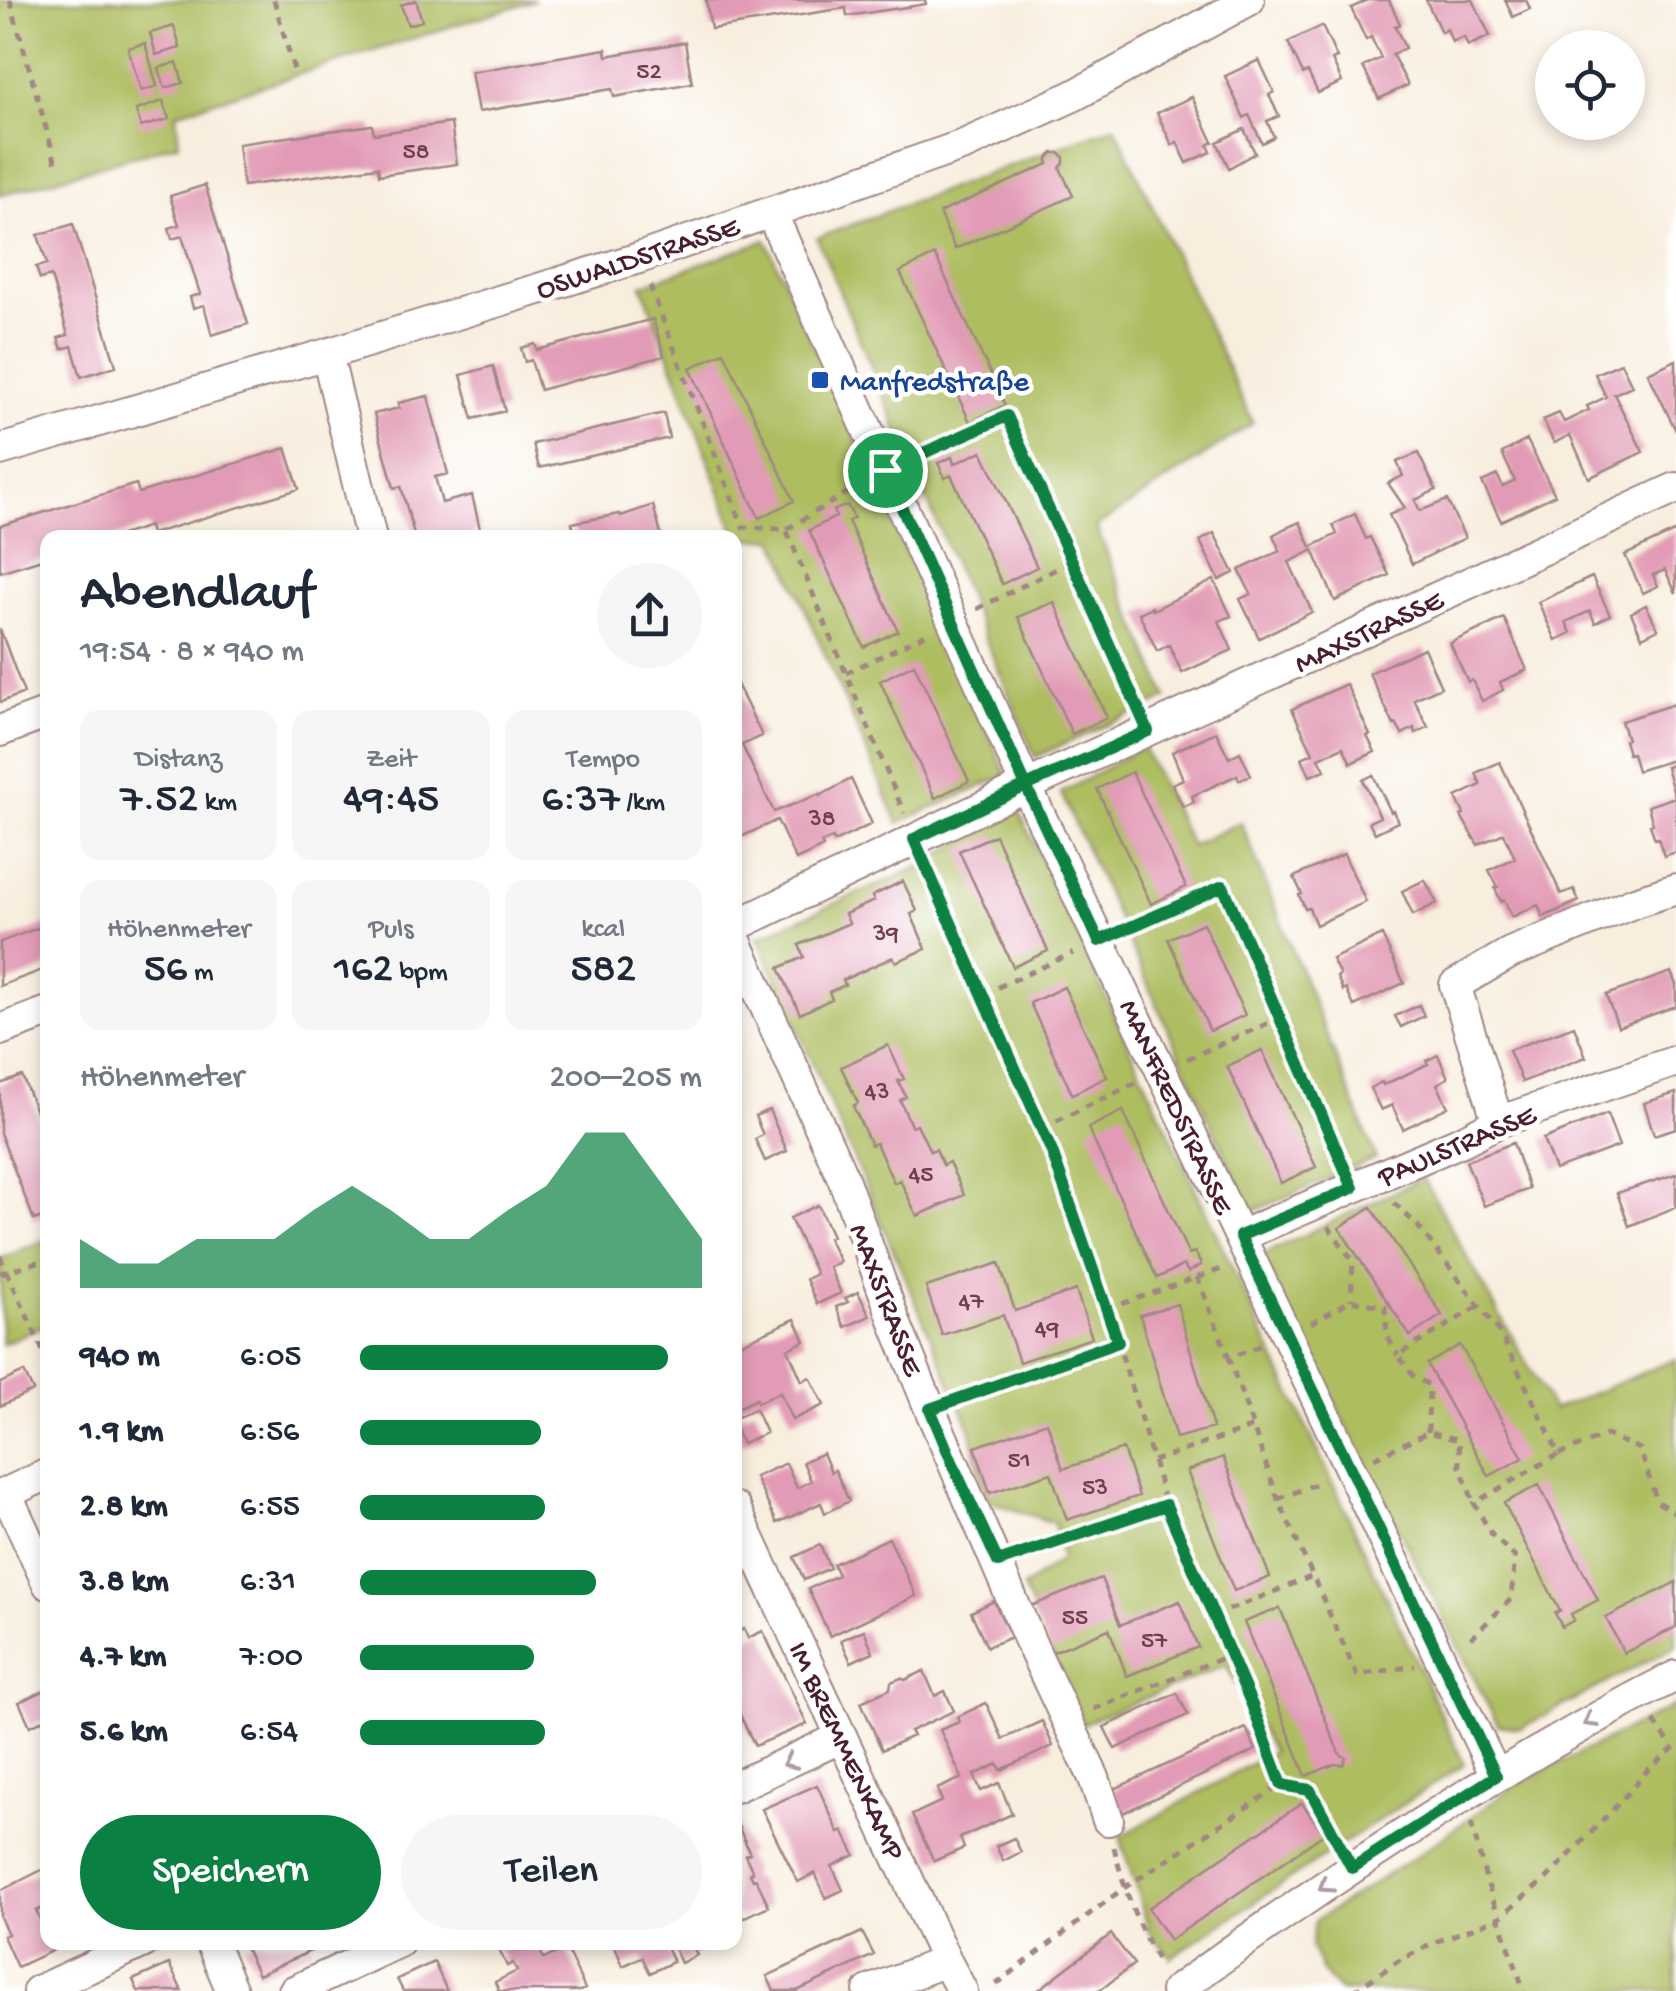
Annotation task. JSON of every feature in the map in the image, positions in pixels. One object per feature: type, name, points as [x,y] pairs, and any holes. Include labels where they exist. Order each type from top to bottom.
[{"type":"street","name":"OSWALDSTRASSE","points":[[0,450],[639,258],[964,145],[1073,96],[1250,0]]},
{"type":"street","name":"MANFREDSTRASSE","points":[[771,212],[1026,786],[1496,1776]]},
{"type":"street","points":[[327,354],[369,530]]},
{"type":"street","name":"MAXSTRASSE","points":[[742,923],[1026,786],[1676,488]]},
{"type":"street","points":[[0,732],[40,716]]},
{"type":"street","points":[[1498,1122],[1455,985],[1510,952],[1676,889]]},
{"type":"street","name":"MAXSTRASSE","points":[[742,954],[843,1178],[930,1409],[1094,1778],[1108,1820]]},
{"type":"street","points":[[0,1030],[40,1015]]},
{"type":"street","name":"PAULSTRASSE","points":[[1245,1248],[1313,1205],[1498,1122],[1676,1061]]},
{"type":"street","points":[[40,1478],[3,1494],[40,1568]]},
{"type":"street","name":"IM BREMMENKAMP","points":[[742,1523],[962,1991]]},
{"type":"street","points":[[1171,1982],[1496,1776],[1676,1676]]},
{"type":"street","points":[[742,1784],[842,1737]]},
{"type":"street","points":[[38,1991],[127,1950]]},
{"type":"street","points":[[214,1950],[232,1991]]},
{"type":"street","points":[[294,1991],[382,1950]]},
{"type":"street","points":[[870,1991],[946,1961]]},
{"type":"path","points":[[10,0],[57,167]]},
{"type":"path","points":[[274,0],[294,70]]},
{"type":"path","points":[[639,258],[742,527],[786,529],[885,470],[1007,416],[1148,731]]},
{"type":"path","points":[[786,529],[914,839],[1052,1152],[1118,1342],[1166,1505],[1282,1785]]},
{"type":"path","points":[[983,994],[1223,886],[1362,1184],[1418,1226],[1500,1333],[1559,1454]]},
{"type":"path","points":[[1313,1205],[1353,1261],[1352,1300]]},
{"type":"path","points":[[1107,1309],[1197,1277],[1245,1248]]},
{"type":"path","points":[[0,1256],[3,1272],[40,1346]]},
{"type":"path","points":[[3,1272],[40,1261]]},
{"type":"path","points":[[1197,1277],[1229,1358]]},
{"type":"path","points":[[1428,1432],[1429,1385],[1413,1376],[1398,1355],[1479,1306]]},
{"type":"path","points":[[930,1409],[1118,1342]]},
{"type":"path","points":[[1153,1461],[1254,1428]]},
{"type":"path","points":[[1278,1500],[1428,1432],[1459,1440],[1460,1467],[1474,1503],[1492,1535],[1515,1557],[1511,1598],[1444,1666]]},
{"type":"path","points":[[1474,1503],[1559,1454],[1606,1435],[1640,1449],[1656,1502],[1676,1513]]},
{"type":"path","points":[[998,1562],[1166,1505]]},
{"type":"path","points":[[1214,1616],[1312,1576]]},
{"type":"path","points":[[1067,1720],[1230,1655]]},
{"type":"path","points":[[1354,1991],[1438,1940],[1499,1918],[1547,1878],[1647,1771],[1676,1746]]},
{"type":"path","points":[[988,1991],[1124,1888],[1282,1785],[1310,1790],[1352,1868]]},
{"type":"path","points":[[1460,1798],[1475,1833],[1524,1991]]},
{"type":"path","points":[[1108,1820],[1124,1888],[1145,1940],[1171,1982]]},
{"type":"green space","points":[[0,0],[535,0],[176,113],[179,143],[0,195]]},
{"type":"green space","points":[[1115,126],[1253,423],[1096,527],[1167,698],[1035,757],[817,238]]},
{"type":"green space","points":[[766,240],[1007,775],[898,823],[775,539],[742,539],[742,530],[735,530],[642,285]]},
{"type":"green space","points":[[1143,747],[1191,846],[1241,822],[1376,1158],[1251,1212],[1061,793]]},
{"type":"green space","points":[[1018,809],[1464,1764],[1171,1957],[1150,1933],[1120,1837],[1272,1752],[1226,1665],[1082,1724],[1023,1588],[1062,1559],[1054,1523],[986,1500],[970,1428],[758,937],[915,869]]},
{"type":"green space","points":[[1423,1178],[1553,1410],[1676,1359],[1676,1646],[1521,1728],[1498,1725],[1260,1256]]},
{"type":"green space","points":[[40,1242],[40,1327],[2,1344],[0,1259]]},
{"type":"green space","points":[[1676,1705],[1676,1991],[1340,1991],[1323,1973],[1311,1946],[1315,1921],[1418,1855],[1514,1786]]},
{"type":"building","points":[[416,0],[422,21],[408,25],[401,5]]},
{"type":"building","points":[[706,0],[925,0],[926,4],[847,16],[846,8],[711,29]]},
{"type":"building","points":[[1368,0],[1389,0],[1405,48],[1392,54],[1408,85],[1379,99],[1363,67],[1381,58],[1371,37],[1366,40],[1351,8]]},
{"type":"building","points":[[1426,0],[1473,0],[1490,36],[1468,46],[1464,37],[1452,42],[1447,29],[1441,32]]},
{"type":"building","points":[[1505,0],[1526,0],[1530,9],[1513,17]]},
{"type":"building","points":[[174,26],[180,48],[156,55],[150,33]]},
{"type":"building","points":[[1322,26],[1337,58],[1332,60],[1342,82],[1318,93],[1308,72],[1303,74],[1288,42]]},
{"type":"building","points":[[685,42],[692,83],[614,97],[612,89],[478,112],[471,72],[606,49],[607,56]]},
{"type":"building","points":[[145,43],[157,86],[141,91],[128,48]]},
{"type":"building","points":[[1259,60],[1274,92],[1269,95],[1279,116],[1267,121],[1274,137],[1262,143],[1249,115],[1244,118],[1225,76]]},
{"type":"building","points":[[177,62],[183,83],[165,88],[159,68]]},
{"type":"building","points":[[1192,97],[1213,142],[1208,145],[1211,152],[1187,163],[1177,142],[1172,145],[1157,113]]},
{"type":"building","points":[[163,101],[169,119],[141,127],[136,110]]},
{"type":"building","points":[[451,123],[457,164],[379,175],[378,167],[243,186],[238,144],[372,125],[374,134]]},
{"type":"building","points":[[1244,129],[1255,153],[1229,168],[1217,142]]},
{"type":"building","points":[[1053,153],[1064,157],[1060,168],[1073,196],[955,249],[939,213],[1048,164]]},
{"type":"building","points":[[205,185],[248,324],[212,335],[204,305],[193,308],[190,297],[200,294],[182,236],[172,239],[169,228],[179,225],[170,196]]},
{"type":"building","points":[[73,224],[116,366],[81,377],[72,346],[62,349],[58,338],[68,335],[51,276],[40,279],[36,267],[47,264],[38,235]]},
{"type":"building","points":[[935,255],[1005,405],[970,422],[900,272]]},
{"type":"building","points":[[653,319],[664,356],[540,390],[531,360],[525,362],[521,348],[535,344],[537,350]]},
{"type":"building","points":[[724,352],[794,501],[759,518],[690,368]]},
{"type":"building","points":[[1676,360],[1676,431],[1648,373]]},
{"type":"building","points":[[1621,363],[1632,386],[1614,394],[1643,452],[1589,478],[1570,435],[1554,443],[1543,420],[1559,413],[1564,422],[1589,410],[1587,406],[1606,397],[1595,374]]},
{"type":"building","points":[[493,366],[505,411],[473,419],[461,375]]},
{"type":"building","points":[[428,396],[448,474],[435,477],[442,503],[472,495],[480,529],[413,530],[401,486],[394,488],[374,414],[399,408],[398,403]]},
{"type":"building","points":[[664,413],[669,438],[539,468],[533,444]]},
{"type":"building","points":[[1527,440],[1555,495],[1501,521],[1482,482],[1497,475],[1503,487],[1515,481],[1502,453]]},
{"type":"building","points":[[286,448],[299,489],[164,530],[150,530],[149,526],[137,530],[40,530],[40,560],[0,572],[0,526],[136,484],[139,493]]},
{"type":"building","points":[[982,451],[1037,567],[1002,584],[951,475],[945,478],[938,463],[952,457],[954,464]]},
{"type":"building","points":[[1418,453],[1436,490],[1415,500],[1420,511],[1447,500],[1465,538],[1412,564],[1389,515],[1405,508],[1388,483],[1403,476],[1397,462]]},
{"type":"building","points":[[653,505],[660,530],[574,530],[572,523],[620,514]]},
{"type":"building","points":[[847,505],[854,518],[848,521],[898,631],[864,647],[809,530],[836,517],[833,511]]},
{"type":"building","points":[[1355,514],[1389,575],[1335,601],[1313,550],[1289,562],[1312,612],[1259,638],[1240,599],[1251,594],[1239,570],[1280,551],[1273,535],[1286,528],[1300,522],[1311,547],[1337,534],[1333,525]]},
{"type":"building","points":[[1676,531],[1676,593],[1665,570],[1653,575],[1658,586],[1643,593],[1625,555]]},
{"type":"building","points":[[1214,533],[1234,573],[1219,580],[1200,541]]},
{"type":"building","points":[[1592,577],[1610,615],[1595,623],[1590,611],[1566,622],[1571,633],[1556,640],[1538,602]]},
{"type":"building","points":[[1214,580],[1231,616],[1219,621],[1232,650],[1182,673],[1169,645],[1157,651],[1139,613]]},
{"type":"building","points":[[1054,602],[1107,718],[1072,734],[1018,617]]},
{"type":"building","points":[[1646,605],[1658,629],[1642,637],[1631,613]]},
{"type":"building","points":[[1504,618],[1527,670],[1500,682],[1503,690],[1482,701],[1472,680],[1468,682],[1450,643]]},
{"type":"building","points":[[0,629],[24,693],[1,702],[0,699]]},
{"type":"building","points":[[1424,648],[1441,687],[1414,699],[1428,727],[1402,734],[1369,673]]},
{"type":"building","points":[[914,664],[969,781],[935,798],[880,681]]},
{"type":"building","points":[[1346,684],[1375,752],[1351,763],[1343,747],[1319,758],[1325,770],[1310,776],[1302,758],[1313,753],[1292,709]]},
{"type":"building","points":[[742,695],[762,736],[742,745]]},
{"type":"building","points":[[1674,704],[1676,759],[1637,771],[1632,753],[1628,754],[1621,721]]},
{"type":"building","points":[[1216,732],[1229,758],[1240,752],[1251,775],[1239,780],[1237,775],[1192,796],[1194,802],[1183,807],[1172,784],[1183,779],[1172,752]]},
{"type":"building","points":[[742,745],[774,812],[820,796],[851,779],[872,824],[834,842],[833,838],[821,843],[823,847],[796,860],[777,820],[742,837]]},
{"type":"building","points":[[1500,762],[1561,894],[1574,889],[1579,901],[1543,917],[1538,905],[1512,917],[1504,900],[1501,902],[1489,870],[1515,858],[1504,833],[1478,845],[1461,816],[1464,814],[1456,797],[1481,785],[1476,773]]},
{"type":"building","points":[[1676,764],[1676,852],[1664,856],[1650,825],[1653,824],[1648,806],[1675,797],[1666,767]]},
{"type":"building","points":[[1132,772],[1186,887],[1151,904],[1097,789]]},
{"type":"building","points":[[1373,775],[1398,822],[1375,833],[1369,822],[1380,817],[1363,780]]},
{"type":"building","points":[[995,835],[1048,951],[1013,967],[959,851]]},
{"type":"building","points":[[1344,854],[1366,902],[1316,925],[1309,908],[1305,909],[1294,877]]},
{"type":"building","points":[[1425,880],[1437,903],[1413,915],[1402,891]]},
{"type":"building","points":[[903,881],[917,911],[911,914],[926,949],[896,962],[893,957],[843,980],[845,985],[829,992],[832,999],[800,1014],[779,968],[804,957],[799,945],[849,923],[845,914],[874,901],[872,896]]},
{"type":"building","points":[[1203,923],[1245,1015],[1210,1031],[1168,939]]},
{"type":"building","points":[[40,927],[40,971],[0,986],[0,942]]},
{"type":"building","points":[[1382,935],[1404,983],[1354,1006],[1346,989],[1343,991],[1332,959]]},
{"type":"building","points":[[1671,972],[1676,985],[1676,1006],[1618,1027],[1606,995]]},
{"type":"building","points":[[1064,987],[1107,1077],[1072,1094],[1030,1003]]},
{"type":"building","points":[[1419,1005],[1424,1016],[1401,1027],[1395,1016]]},
{"type":"building","points":[[1574,1026],[1586,1057],[1522,1082],[1509,1050]]},
{"type":"building","points":[[888,1045],[904,1079],[898,1081],[906,1097],[900,1100],[911,1126],[917,1124],[930,1151],[936,1149],[943,1165],[949,1162],[964,1195],[917,1216],[900,1180],[894,1183],[876,1143],[871,1145],[841,1067]]},
{"type":"building","points":[[1262,1050],[1316,1167],[1281,1183],[1227,1066]]},
{"type":"building","points":[[1438,1055],[1448,1078],[1437,1084],[1448,1107],[1403,1129],[1392,1105],[1381,1110],[1370,1088],[1428,1064],[1426,1061]]},
{"type":"building","points":[[22,1076],[40,1122],[40,1218],[34,1220],[0,1133],[0,1084]]},
{"type":"building","points":[[1676,1093],[1676,1128],[1654,1135],[1644,1103]]},
{"type":"building","points":[[769,1110],[787,1151],[765,1161],[755,1139],[763,1135],[755,1116]]},
{"type":"building","points":[[1123,1111],[1189,1255],[1195,1252],[1201,1265],[1188,1272],[1184,1265],[1157,1278],[1088,1128]]},
{"type":"building","points":[[1607,1114],[1619,1146],[1555,1170],[1543,1139]]},
{"type":"building","points":[[1513,1143],[1529,1189],[1484,1206],[1466,1161]]},
{"type":"building","points":[[1676,1174],[1676,1207],[1629,1226],[1617,1193]]},
{"type":"building","points":[[818,1205],[840,1262],[829,1267],[841,1293],[817,1304],[806,1279],[816,1274],[790,1218]]},
{"type":"building","points":[[1371,1207],[1442,1315],[1410,1336],[1339,1228]]},
{"type":"building","points":[[999,1263],[1015,1311],[1076,1290],[1092,1338],[1019,1362],[1003,1315],[942,1335],[926,1287]]},
{"type":"building","points":[[858,1292],[870,1316],[845,1327],[836,1307]]},
{"type":"building","points":[[1177,1304],[1213,1428],[1176,1438],[1140,1315]]},
{"type":"building","points":[[795,1319],[805,1341],[788,1349],[802,1381],[810,1377],[824,1405],[792,1420],[780,1392],[742,1406],[742,1343]]},
{"type":"building","points":[[1460,1345],[1523,1458],[1489,1476],[1427,1364]]},
{"type":"building","points":[[24,1372],[33,1391],[0,1406],[0,1383]]},
{"type":"building","points":[[755,1409],[766,1433],[742,1444],[742,1415]]},
{"type":"building","points":[[1047,1422],[1063,1469],[1123,1449],[1139,1496],[1067,1520],[1051,1473],[990,1493],[975,1447]]},
{"type":"building","points":[[823,1453],[849,1501],[825,1513],[821,1503],[777,1523],[755,1477],[786,1463],[797,1488],[811,1481],[803,1462]]},
{"type":"building","points":[[1223,1457],[1270,1577],[1234,1591],[1187,1471]]},
{"type":"building","points":[[1539,1485],[1598,1600],[1571,1614],[1574,1620],[1562,1627],[1555,1613],[1560,1611],[1504,1503]]},
{"type":"building","points":[[889,1538],[916,1596],[830,1636],[808,1589],[838,1575],[833,1564]]},
{"type":"building","points":[[820,1545],[830,1568],[804,1580],[794,1557]]},
{"type":"building","points":[[1101,1578],[1120,1625],[1180,1601],[1198,1647],[1127,1676],[1109,1629],[1050,1653],[1031,1606]]},
{"type":"building","points":[[1676,1582],[1676,1627],[1624,1653],[1606,1618]]},
{"type":"building","points":[[994,1601],[1011,1637],[987,1647],[971,1612]]},
{"type":"building","points":[[1280,1608],[1339,1753],[1346,1758],[1343,1765],[1335,1764],[1306,1776],[1244,1622]]},
{"type":"building","points":[[742,1630],[748,1638],[763,1631],[807,1724],[755,1746],[742,1719]]},
{"type":"building","points":[[864,1630],[873,1652],[851,1662],[841,1640]]},
{"type":"building","points":[[924,1671],[935,1696],[945,1691],[954,1711],[910,1731],[913,1736],[882,1750],[861,1702],[890,1689],[891,1682]]},
{"type":"building","points":[[40,1693],[40,1722],[30,1726],[19,1702]]},
{"type":"building","points":[[1177,1693],[1188,1715],[1115,1749],[1104,1727]]},
{"type":"building","points":[[986,1703],[1003,1739],[1042,1721],[1053,1746],[1001,1770],[998,1764],[974,1775],[981,1791],[999,1783],[1012,1814],[960,1838],[964,1848],[934,1861],[912,1815],[942,1801],[937,1789],[962,1778],[940,1730]]},
{"type":"building","points":[[1246,1728],[1256,1750],[1123,1813],[1112,1790]]},
{"type":"building","points":[[817,1785],[839,1833],[843,1831],[855,1855],[832,1866],[843,1890],[826,1898],[815,1873],[798,1882],[762,1809]]},
{"type":"building","points":[[1302,1803],[1324,1834],[1170,1940],[1148,1908]]},
{"type":"building","points":[[742,1835],[750,1853],[745,1855],[753,1872],[750,1874],[769,1906],[742,1919]]},
{"type":"building","points":[[1014,1838],[1021,1852],[1003,1861],[996,1846]]},
{"type":"building","points":[[40,1871],[40,1909],[36,1911],[40,1919],[40,1950],[54,1950],[17,1967],[3,1936],[8,1934],[0,1917],[0,1891]]},
{"type":"building","points":[[862,1932],[874,1955],[797,1991],[774,1991],[767,1976]]},
{"type":"building","points":[[1111,1934],[1134,1964],[1099,1991],[1037,1991]]},
{"type":"building","points":[[246,1950],[313,1950],[258,1975]]},
{"type":"building","points":[[499,1950],[542,1950],[544,1959],[567,1950],[585,1989],[499,1991],[495,1982],[517,1971],[513,1963],[507,1966]]},
{"type":"building","points":[[616,1950],[668,1950],[673,1962],[650,1973],[642,1957],[623,1966]]},
{"type":"building","points":[[675,1950],[695,1950],[697,1955],[681,1963]]},
{"type":"building","points":[[434,1962],[447,1991],[403,1991],[397,1979]]},
{"type":"building","points":[[169,1964],[182,1991],[138,1991],[133,1980]]},
{"type":"place","name":"Manfredstraße","points":[[820,380]]},
{"type":"route","points":[[885,470],[1007,416],[1148,731],[1026,786],[1099,941],[1223,886],[1353,1188],[1240,1236],[1496,1776],[1352,1868],[1310,1790],[1282,1785],[1166,1505],[998,1562],[930,1409],[1118,1342],[1052,1152],[914,839],[1026,786],[885,470]]}]
